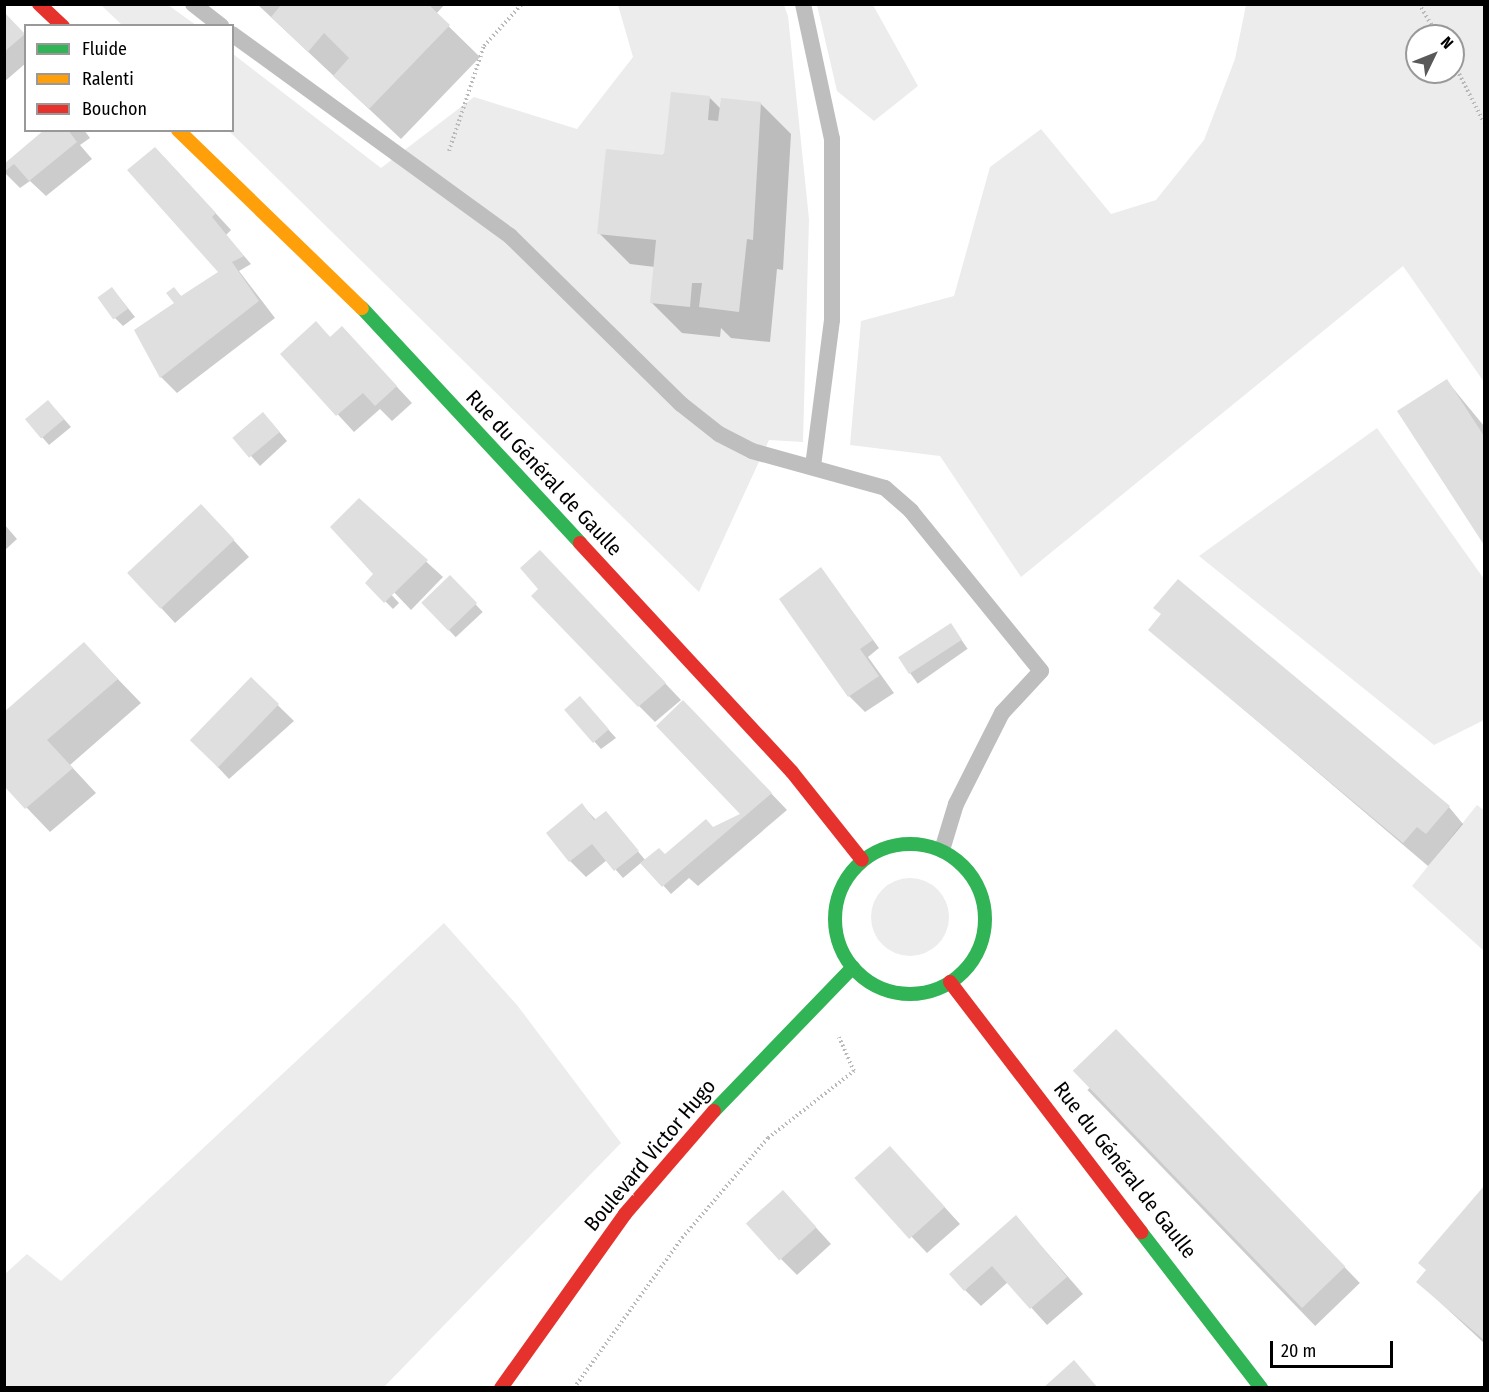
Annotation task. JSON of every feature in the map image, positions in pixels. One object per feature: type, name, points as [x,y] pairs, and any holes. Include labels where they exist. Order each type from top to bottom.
[{"type":"main road","points":[[39,4],[61,24]]},
{"type":"main road","name":"Rue du Général de Gaulle","points":[[180,132],[326,269],[792,772],[862,861]]},
{"type":"main road","points":[[900,844],[942,850],[961,863],[984,902],[980,948],[950,982],[931,991],[899,992],[869,982],[853,967],[840,947],[837,901],[862,861],[900,844]]},
{"type":"main road","name":"Boulevard Victor Hugo","points":[[501,1388],[625,1214],[759,1059],[853,967]]},
{"type":"main road","name":"Rue du Général de Gaulle","points":[[950,982],[1261,1388]]},
{"type":"lane","points":[[193,4],[218,24]]},
{"type":"lane","points":[[803,4],[832,139],[832,320],[813,466]]},
{"type":"lane","points":[[234,35],[510,237],[681,404],[719,434],[752,451],[813,466],[885,488],[910,511],[1041,671],[1002,713],[956,804],[942,850]]},
{"type":"path","points":[[449,151],[484,46],[522,4]]},
{"type":"path","points":[[1419,4],[1431,24]]},
{"type":"path","points":[[1465,84],[1485,123]]},
{"type":"path","points":[[574,1388],[682,1238],[768,1138],[854,1071],[840,1037]]},
{"type":"shaded area","points":[[101,5],[168,5],[195,24],[121,24]]},
{"type":"shaded area","points":[[618,5],[784,5],[788,16],[809,219],[803,442],[769,440],[699,592],[230,132],[234,132],[234,55],[381,168],[474,97],[577,129],[633,57]]},
{"type":"shaded area","points":[[817,5],[873,5],[918,86],[874,121],[837,91]]},
{"type":"shaded area","points":[[1246,5],[1484,5],[1484,382],[1403,266],[1021,577],[940,456],[850,445],[861,321],[954,296],[990,167],[1041,129],[1111,214],[1156,200],[1204,140],[1235,59]]},
{"type":"shaded area","points":[[1377,428],[1484,579],[1484,720],[1434,745],[1199,556]]},
{"type":"shaded area","points":[[1477,805],[1484,810],[1484,951],[1412,886]]},
{"type":"shaded area","points":[[910,878],[925,881],[938,889],[946,902],[949,917],[946,932],[938,945],[925,953],[910,956],[895,953],[882,945],[874,932],[871,917],[874,902],[882,889],[895,881]]},
{"type":"shaded area","points":[[444,923],[517,1005],[621,1143],[384,1387],[5,1387],[5,1274],[27,1254],[61,1281]]},
{"type":"building","points":[[282,4],[428,4],[450,25],[369,109],[333,76],[349,58],[324,33],[308,52],[271,17]]},
{"type":"building","points":[[4,12],[24,35],[4,52]]},
{"type":"building","points":[[671,92],[710,96],[708,120],[718,121],[721,98],[761,102],[753,240],[747,239],[739,312],[699,307],[702,283],[692,283],[690,307],[650,303],[656,240],[597,234],[606,149],[664,155]]},
{"type":"building","points":[[42,132],[70,132],[77,142],[29,181],[14,164],[4,172],[4,164]]},
{"type":"building","points":[[155,147],[216,213],[212,217],[244,256],[232,262],[259,301],[160,378],[134,330],[174,303],[166,293],[174,287],[181,296],[218,272],[127,170]]},
{"type":"building","points":[[112,287],[128,309],[113,319],[97,298]]},
{"type":"building","points":[[316,321],[330,337],[342,326],[397,386],[375,406],[363,393],[336,416],[280,354]]},
{"type":"building","points":[[1447,379],[1484,436],[1484,545],[1397,411]]},
{"type":"building","points":[[48,400],[64,419],[41,438],[25,419]]},
{"type":"building","points":[[263,412],[280,432],[249,458],[232,438]]},
{"type":"building","points":[[359,498],[428,560],[384,603],[365,583],[373,574],[330,527]]},
{"type":"building","points":[[201,504],[234,540],[161,609],[127,573]]},
{"type":"building","points":[[540,550],[666,683],[638,707],[531,596],[538,589],[520,568]]},
{"type":"building","points":[[821,567],[873,640],[860,649],[879,676],[848,697],[779,599]]},
{"type":"building","points":[[450,575],[477,603],[448,631],[421,603]]},
{"type":"building","points":[[1178,579],[1450,806],[1426,834],[1417,827],[1403,843],[1148,630],[1161,614],[1153,608]]},
{"type":"building","points":[[951,623],[962,640],[909,674],[898,657]]},
{"type":"building","points":[[84,642],[118,679],[47,740],[73,768],[25,809],[4,786],[4,712]]},
{"type":"building","points":[[251,677],[279,704],[218,767],[190,740]]},
{"type":"building","points":[[580,696],[609,729],[593,743],[564,710]]},
{"type":"building","points":[[683,700],[772,793],[662,887],[640,863],[659,848],[665,854],[706,819],[713,827],[740,814],[656,726]]},
{"type":"building","points":[[582,803],[594,820],[606,811],[639,851],[614,871],[592,844],[569,862],[546,833]]},
{"type":"building","points":[[1116,1029],[1345,1266],[1302,1308],[1073,1071]]},
{"type":"building","points":[[890,1146],[945,1207],[909,1239],[854,1178]]},
{"type":"building","points":[[1484,1186],[1484,1340],[1416,1282],[1426,1270],[1418,1263]]},
{"type":"building","points":[[783,1190],[816,1227],[779,1261],[746,1223]]},
{"type":"building","points":[[1016,1215],[1067,1277],[1030,1309],[992,1266],[964,1291],[949,1274]]},
{"type":"building","points":[[1074,1360],[1098,1388],[1043,1388]]},
{"type":"traffic: fast","points":[[362,308],[580,543]]},
{"type":"traffic: fast","points":[[910,844],[939,850],[963,866],[979,890],[985,919],[979,948],[963,972],[939,988],[910,994],[881,988],[857,972],[841,948],[835,919],[841,890],[857,866],[881,850],[910,844]]},
{"type":"traffic: fast","points":[[714,1111],[853,967]]},
{"type":"traffic: fast","points":[[1141,1232],[1261,1388]]},
{"type":"traffic: slow","points":[[180,132],[362,308]]},
{"type":"traffic: jam","points":[[39,4],[61,24]]},
{"type":"traffic: jam","points":[[580,543],[792,772],[862,860]]},
{"type":"traffic: jam","points":[[950,982],[1141,1232]]},
{"type":"traffic: jam","points":[[501,1388],[625,1214],[714,1111]]}]
